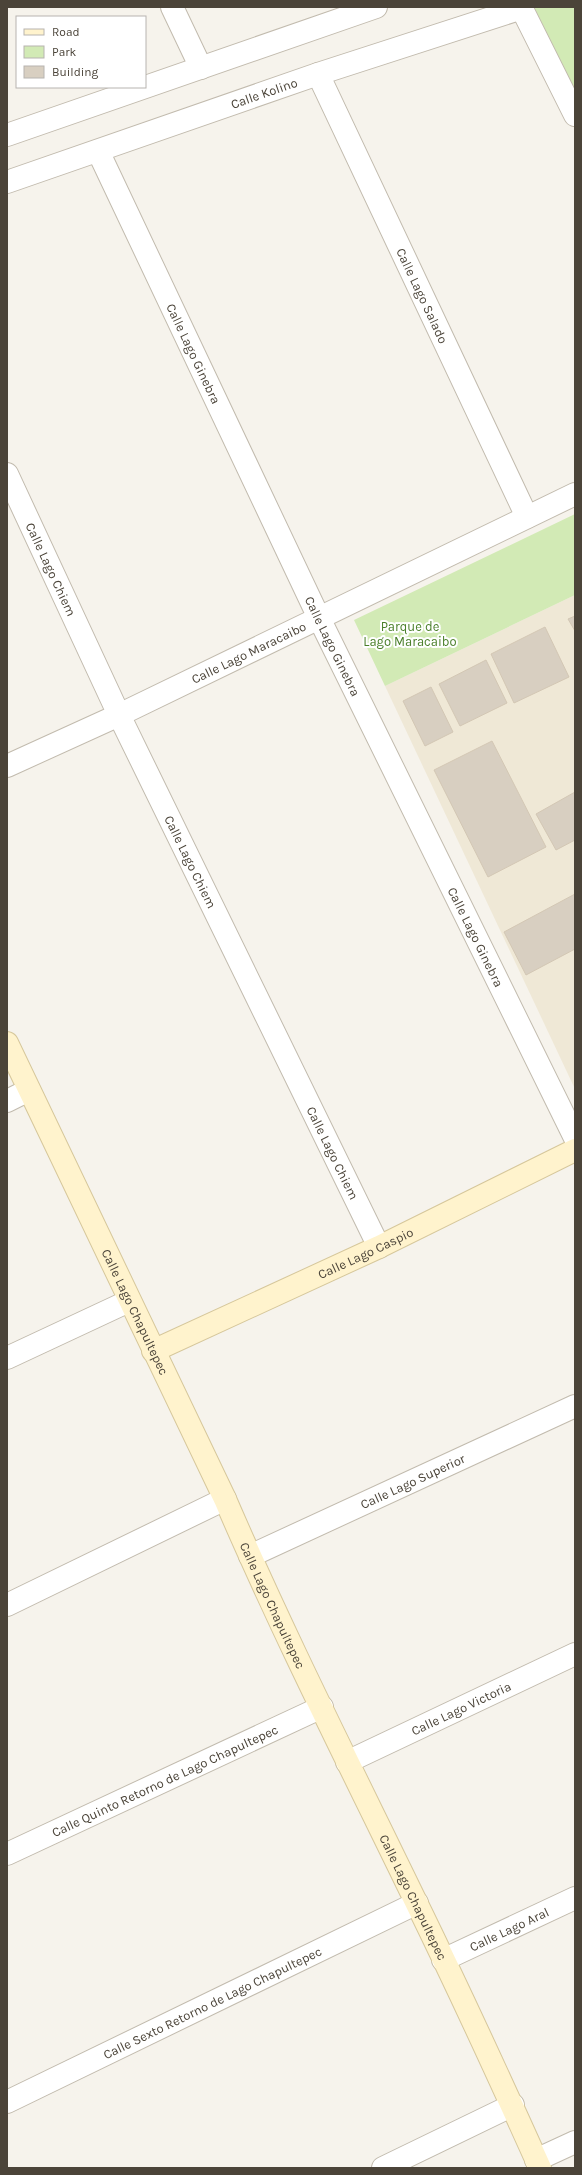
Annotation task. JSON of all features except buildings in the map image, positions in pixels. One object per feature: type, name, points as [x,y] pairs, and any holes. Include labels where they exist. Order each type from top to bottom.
[{"type":"street","points":[[172,7],[201,68]]},
{"type":"street","points":[[146,87],[376,7]]},
{"type":"street","points":[[522,7],[575,115]]},
{"type":"street","name":"Calle Kolino","points":[[7,182],[318,74],[522,7]]},
{"type":"street","name":"Calle Lago Salado","points":[[318,74],[527,517]]},
{"type":"street","points":[[7,135],[143,88]]},
{"type":"street","name":"Calle Lago Ginebra","points":[[98,151],[319,618],[575,1138]]},
{"type":"street","name":"Calle Lago Chiem","points":[[7,474],[119,715],[379,1247]]},
{"type":"street","name":"Calle Lago Maracaibo","points":[[7,766],[119,715],[575,494]]},
{"type":"street","name":"Calle Lago Chapultepec","points":[[7,1043],[129,1301],[225,1499],[250,1556],[347,1762],[417,1903],[513,2105],[538,2164]]},
{"type":"street","points":[[7,1101],[29,1090]]},
{"type":"street","name":"Calle Lago Caspio","points":[[153,1351],[379,1247],[575,1150]]},
{"type":"street","points":[[7,1358],[129,1301]]},
{"type":"street","name":"Calle Lago Superior","points":[[250,1556],[575,1406]]},
{"type":"street","points":[[7,1604],[225,1499]]},
{"type":"street","name":"Calle Lago Victoria","points":[[347,1762],[575,1654]]},
{"type":"street","name":"Calle Quinto Retorno de Lago Chapultepec","points":[[7,1854],[322,1707]]},
{"type":"street","name":"Calle Lago Aral","points":[[443,1960],[575,1898]]},
{"type":"street","name":"Calle Sexto Retorno de Lago Chapultepec","points":[[7,2102],[417,1903]]},
{"type":"street","points":[[384,2168],[513,2105]]},
{"type":"street","points":[[538,2164],[575,2142]]},
{"type":"shaded area","points":[[575,595],[575,1089],[385,686]]},
{"type":"green space","points":[[529,7],[575,7],[575,91]]},
{"type":"green space","name":"Parque de Lago Maracaibo","points":[[575,514],[575,595],[385,686],[354,620]]}]
